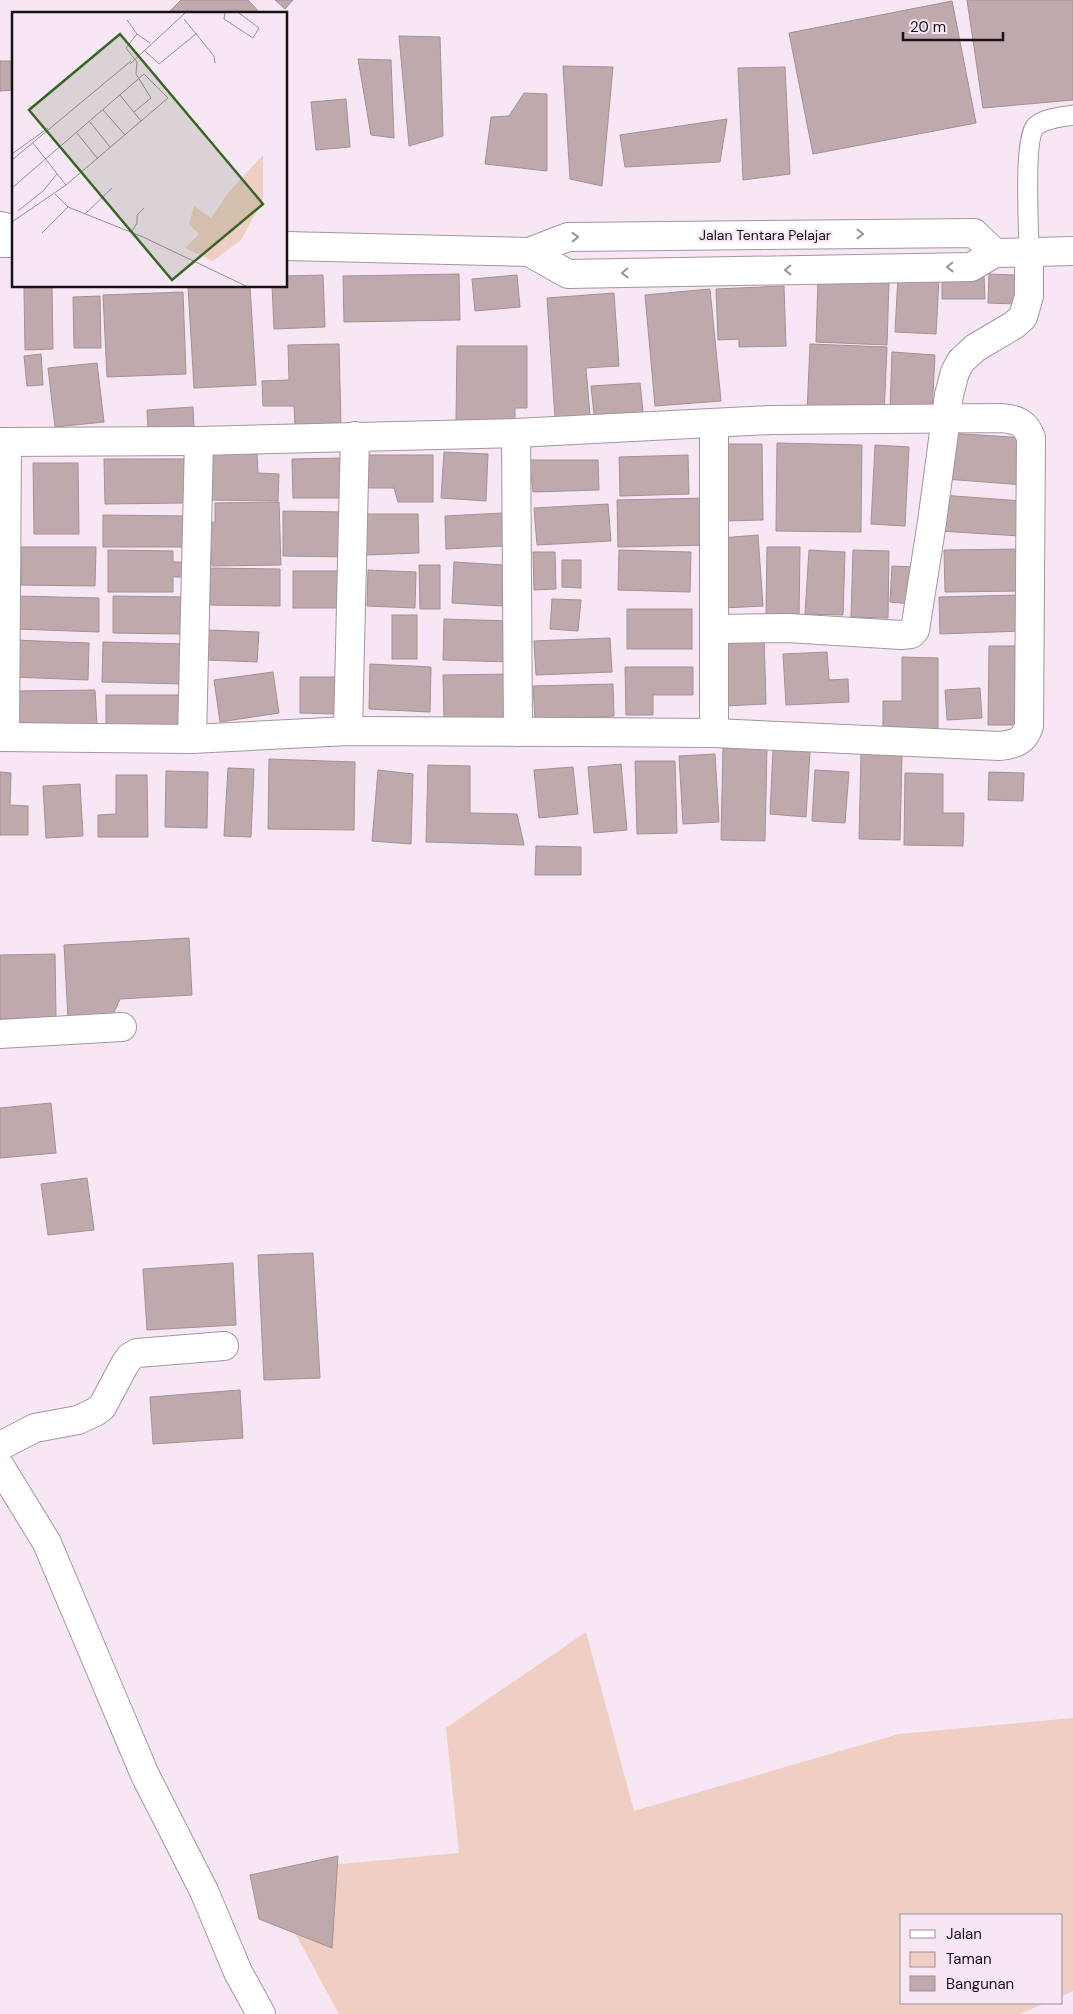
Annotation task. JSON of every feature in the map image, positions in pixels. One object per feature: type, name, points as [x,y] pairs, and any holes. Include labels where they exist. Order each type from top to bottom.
[{"type":"street","name":"Jalan Tentara Pelajar","points":[[288,246],[529,252],[568,237],[974,233],[995,253]]},
{"type":"street","name":"Jalan Tentara Pelajar","points":[[529,252],[568,274],[971,267],[995,253],[1073,251]]},
{"type":"street","points":[[714,629],[788,628],[911,634],[916,626],[953,380],[961,362],[975,348],[1014,325],[1023,317],[1030,296],[1029,252]]},
{"type":"street","points":[[1012,419],[1028,428],[1031,438],[1029,726],[1025,737],[1014,744],[1000,746],[714,733],[348,732],[192,739],[2,737],[3,442],[199,441],[516,433],[714,424],[770,420],[1012,419]]},
{"type":"street","points":[[714,424],[714,733]]},
{"type":"street","points":[[516,433],[518,732]]},
{"type":"street","points":[[348,732],[355,436]]},
{"type":"street","points":[[192,739],[199,441]]},
{"type":"street","points":[[0,1034],[122,1027]]},
{"type":"street","points":[[0,1446],[35,1428],[78,1420],[102,1408],[125,1364],[130,1357],[137,1353],[224,1346]]},
{"type":"street","points":[[0,1466],[47,1543],[145,1775],[204,1891],[238,1972],[261,2014]]},
{"type":"lane","points":[[1029,252],[1028,168],[1032,135],[1036,126],[1042,123],[1055,118],[1073,115]]},
{"type":"green space","points":[[586,1632],[634,1811],[899,1734],[1073,1718],[1073,1991],[1063,1996],[1063,1914],[900,1914],[900,2004],[1044,2004],[1019,2014],[339,2014],[295,1933],[277,1870],[459,1853],[446,1728]]},
{"type":"building","points":[[181,0],[248,0],[259,12],[169,12]]},
{"type":"building","points":[[275,0],[293,0],[285,9]]},
{"type":"building","points":[[967,0],[1073,0],[1073,100],[983,108]]},
{"type":"building","points":[[952,1],[976,123],[813,154],[789,33]]},
{"type":"building","points":[[399,36],[440,37],[443,136],[409,146]]},
{"type":"building","points":[[358,59],[391,60],[394,138],[371,135]]},
{"type":"building","points":[[0,61],[12,61],[12,90],[0,91]]},
{"type":"building","points":[[563,66],[613,67],[602,186],[570,179]]},
{"type":"building","points":[[785,67],[790,174],[743,180],[738,68]]},
{"type":"building","points":[[524,93],[547,94],[547,171],[485,164],[491,117],[509,116]]},
{"type":"building","points":[[346,99],[350,147],[316,150],[311,102]]},
{"type":"building","points":[[727,119],[720,162],[625,167],[620,135]]},
{"type":"building","points":[[459,274],[460,320],[344,322],[343,276]]},
{"type":"building","points":[[989,274],[1016,275],[1015,304],[988,303]]},
{"type":"building","points":[[323,275],[325,327],[274,329],[272,288],[288,288],[288,276]]},
{"type":"building","points":[[517,275],[520,307],[475,311],[472,279]]},
{"type":"building","points":[[898,276],[939,279],[936,334],[895,332]]},
{"type":"building","points":[[942,276],[984,276],[985,299],[942,299]]},
{"type":"building","points":[[818,279],[889,282],[887,345],[816,342]]},
{"type":"building","points":[[784,286],[786,346],[739,347],[739,339],[718,340],[716,289]]},
{"type":"building","points":[[24,288],[52,288],[53,349],[25,350]]},
{"type":"building","points":[[188,288],[250,288],[256,385],[194,388]]},
{"type":"building","points":[[710,289],[721,401],[655,406],[645,295]]},
{"type":"building","points":[[183,292],[186,374],[107,377],[103,295]]},
{"type":"building","points":[[614,293],[619,366],[586,368],[590,416],[555,418],[547,298]]},
{"type":"building","points":[[100,296],[101,348],[74,348],[73,297]]},
{"type":"building","points":[[339,344],[341,426],[295,427],[294,406],[263,406],[262,381],[289,380],[288,345]]},
{"type":"building","points":[[810,344],[887,347],[884,416],[807,413]]},
{"type":"building","points":[[457,346],[527,346],[527,408],[515,408],[515,423],[456,423]]},
{"type":"building","points":[[892,352],[935,355],[932,412],[890,410]]},
{"type":"building","points":[[41,354],[43,385],[27,386],[24,356]]},
{"type":"building","points":[[97,363],[104,422],[55,427],[48,368]]},
{"type":"building","points":[[640,383],[644,421],[595,424],[591,386]]},
{"type":"building","points":[[193,407],[194,429],[148,431],[147,410]]},
{"type":"building","points":[[948,433],[1027,438],[1024,485],[945,479]]},
{"type":"building","points":[[777,443],[862,445],[861,532],[776,531]]},
{"type":"building","points":[[721,444],[762,444],[763,520],[722,521]]},
{"type":"building","points":[[875,445],[909,447],[905,526],[871,524]]},
{"type":"building","points":[[444,452],[488,454],[486,501],[441,498]]},
{"type":"building","points":[[209,454],[257,454],[258,473],[279,474],[278,501],[208,500]]},
{"type":"building","points":[[368,455],[433,455],[433,502],[398,502],[394,488],[368,488]]},
{"type":"building","points":[[688,455],[689,494],[620,496],[619,457]]},
{"type":"building","points":[[340,458],[341,498],[293,498],[292,459]]},
{"type":"building","points":[[104,459],[184,459],[184,503],[105,504]]},
{"type":"building","points":[[529,460],[598,460],[599,490],[533,492]]},
{"type":"building","points":[[33,463],[78,463],[79,534],[34,534]]},
{"type":"building","points":[[941,495],[1022,501],[1020,536],[939,531]]},
{"type":"building","points":[[710,498],[711,545],[618,547],[617,500]]},
{"type":"building","points":[[279,502],[281,565],[212,566],[211,550],[208,550],[207,523],[215,522],[215,503]]},
{"type":"building","points":[[608,504],[611,541],[537,545],[534,508]]},
{"type":"building","points":[[283,511],[346,512],[346,557],[283,556]]},
{"type":"building","points":[[503,513],[505,546],[446,549],[445,516]]},
{"type":"building","points":[[364,514],[418,514],[419,553],[365,555]]},
{"type":"building","points":[[103,515],[187,516],[187,547],[103,547]]},
{"type":"building","points":[[758,535],[763,606],[724,608],[720,538]]},
{"type":"building","points":[[21,547],[96,547],[95,586],[21,585]]},
{"type":"building","points":[[767,547],[800,547],[799,616],[766,615]]},
{"type":"building","points":[[1023,549],[1023,591],[945,592],[944,550]]},
{"type":"building","points":[[108,550],[173,551],[173,562],[183,562],[183,577],[173,577],[173,592],[108,592]]},
{"type":"building","points":[[619,550],[691,552],[690,592],[618,590]]},
{"type":"building","points":[[809,550],[845,552],[843,615],[805,614]]},
{"type":"building","points":[[853,550],[889,551],[888,618],[851,617]]},
{"type":"building","points":[[533,552],[555,552],[556,589],[534,590]]},
{"type":"building","points":[[562,560],[581,560],[581,588],[562,587]]},
{"type":"building","points":[[454,562],[504,565],[502,606],[452,603]]},
{"type":"building","points":[[419,565],[440,565],[440,609],[420,609]]},
{"type":"building","points":[[892,566],[913,567],[911,604],[890,602]]},
{"type":"building","points":[[207,568],[280,569],[280,606],[207,605]]},
{"type":"building","points":[[368,570],[416,572],[415,608],[367,606]]},
{"type":"building","points":[[293,571],[345,571],[345,608],[293,608]]},
{"type":"building","points":[[1021,595],[1022,631],[940,634],[939,597]]},
{"type":"building","points":[[16,596],[99,598],[99,632],[15,629]]},
{"type":"building","points":[[113,596],[183,597],[182,634],[113,633]]},
{"type":"building","points":[[552,599],[581,600],[578,631],[550,629]]},
{"type":"building","points":[[627,609],[692,609],[692,649],[627,649]]},
{"type":"building","points":[[392,615],[417,615],[417,659],[392,659]]},
{"type":"building","points":[[444,619],[511,621],[510,662],[443,660]]},
{"type":"building","points":[[208,630],[259,632],[257,662],[207,660]]},
{"type":"building","points":[[764,635],[766,704],[725,706],[722,637]]},
{"type":"building","points":[[610,638],[612,672],[536,675],[534,641]]},
{"type":"building","points":[[14,640],[89,643],[88,680],[13,677]]},
{"type":"building","points":[[103,642],[187,644],[186,684],[102,682]]},
{"type":"building","points":[[989,646],[1023,646],[1022,725],[988,725]]},
{"type":"building","points":[[827,652],[829,680],[848,679],[849,702],[786,705],[783,654]]},
{"type":"building","points":[[902,657],[938,658],[938,734],[883,733],[883,701],[902,701]]},
{"type":"building","points":[[370,664],[431,667],[430,712],[369,709]]},
{"type":"building","points":[[625,667],[693,667],[693,695],[653,695],[653,715],[626,715]]},
{"type":"building","points":[[273,672],[279,713],[220,722],[214,680]]},
{"type":"building","points":[[510,674],[511,719],[444,720],[443,675]]},
{"type":"building","points":[[300,677],[336,677],[335,714],[300,713]]},
{"type":"building","points":[[613,684],[614,716],[535,720],[533,686]]},
{"type":"building","points":[[980,688],[982,718],[947,720],[945,690]]},
{"type":"building","points":[[95,690],[97,725],[16,726],[16,691]]},
{"type":"building","points":[[106,695],[186,695],[186,728],[106,728]]},
{"type":"building","points":[[723,747],[767,748],[765,841],[721,840]]},
{"type":"building","points":[[773,750],[810,752],[806,817],[770,814]]},
{"type":"building","points":[[715,754],[719,822],[683,824],[679,756]]},
{"type":"building","points":[[861,754],[902,755],[900,840],[859,839]]},
{"type":"building","points":[[269,759],[355,762],[354,830],[268,829]]},
{"type":"building","points":[[635,761],[675,761],[677,833],[637,834]]},
{"type":"building","points":[[621,764],[627,830],[594,833],[588,767]]},
{"type":"building","points":[[428,765],[470,766],[470,813],[517,814],[524,845],[426,842]]},
{"type":"building","points":[[573,767],[578,814],[539,818],[534,770]]},
{"type":"building","points":[[228,768],[254,769],[251,837],[224,836]]},
{"type":"building","points":[[378,770],[413,774],[411,844],[372,841]]},
{"type":"building","points":[[815,770],[849,772],[845,823],[812,821]]},
{"type":"building","points":[[166,771],[208,772],[207,828],[165,827]]},
{"type":"building","points":[[0,772],[11,773],[10,805],[28,806],[28,835],[0,835]]},
{"type":"building","points":[[989,772],[1024,773],[1023,801],[988,800]]},
{"type":"building","points":[[905,773],[943,774],[943,813],[964,813],[963,846],[904,845]]},
{"type":"building","points":[[116,775],[147,775],[148,837],[98,837],[98,815],[116,814]]},
{"type":"building","points":[[80,784],[83,836],[46,838],[43,786]]},
{"type":"building","points":[[536,846],[581,847],[581,875],[535,875]]},
{"type":"building","points":[[189,938],[192,995],[120,999],[112,1017],[68,1019],[64,945]]},
{"type":"building","points":[[55,954],[56,1017],[0,1019],[0,955]]},
{"type":"building","points":[[51,1103],[56,1153],[0,1158],[0,1108]]},
{"type":"building","points":[[87,1178],[94,1230],[48,1235],[41,1184]]},
{"type":"building","points":[[313,1253],[320,1378],[264,1380],[258,1255]]},
{"type":"building","points":[[233,1263],[236,1325],[147,1330],[143,1269]]},
{"type":"building","points":[[240,1390],[243,1438],[153,1444],[150,1397]]},
{"type":"building","points":[[338,1856],[332,1948],[259,1919],[250,1875]]}]
